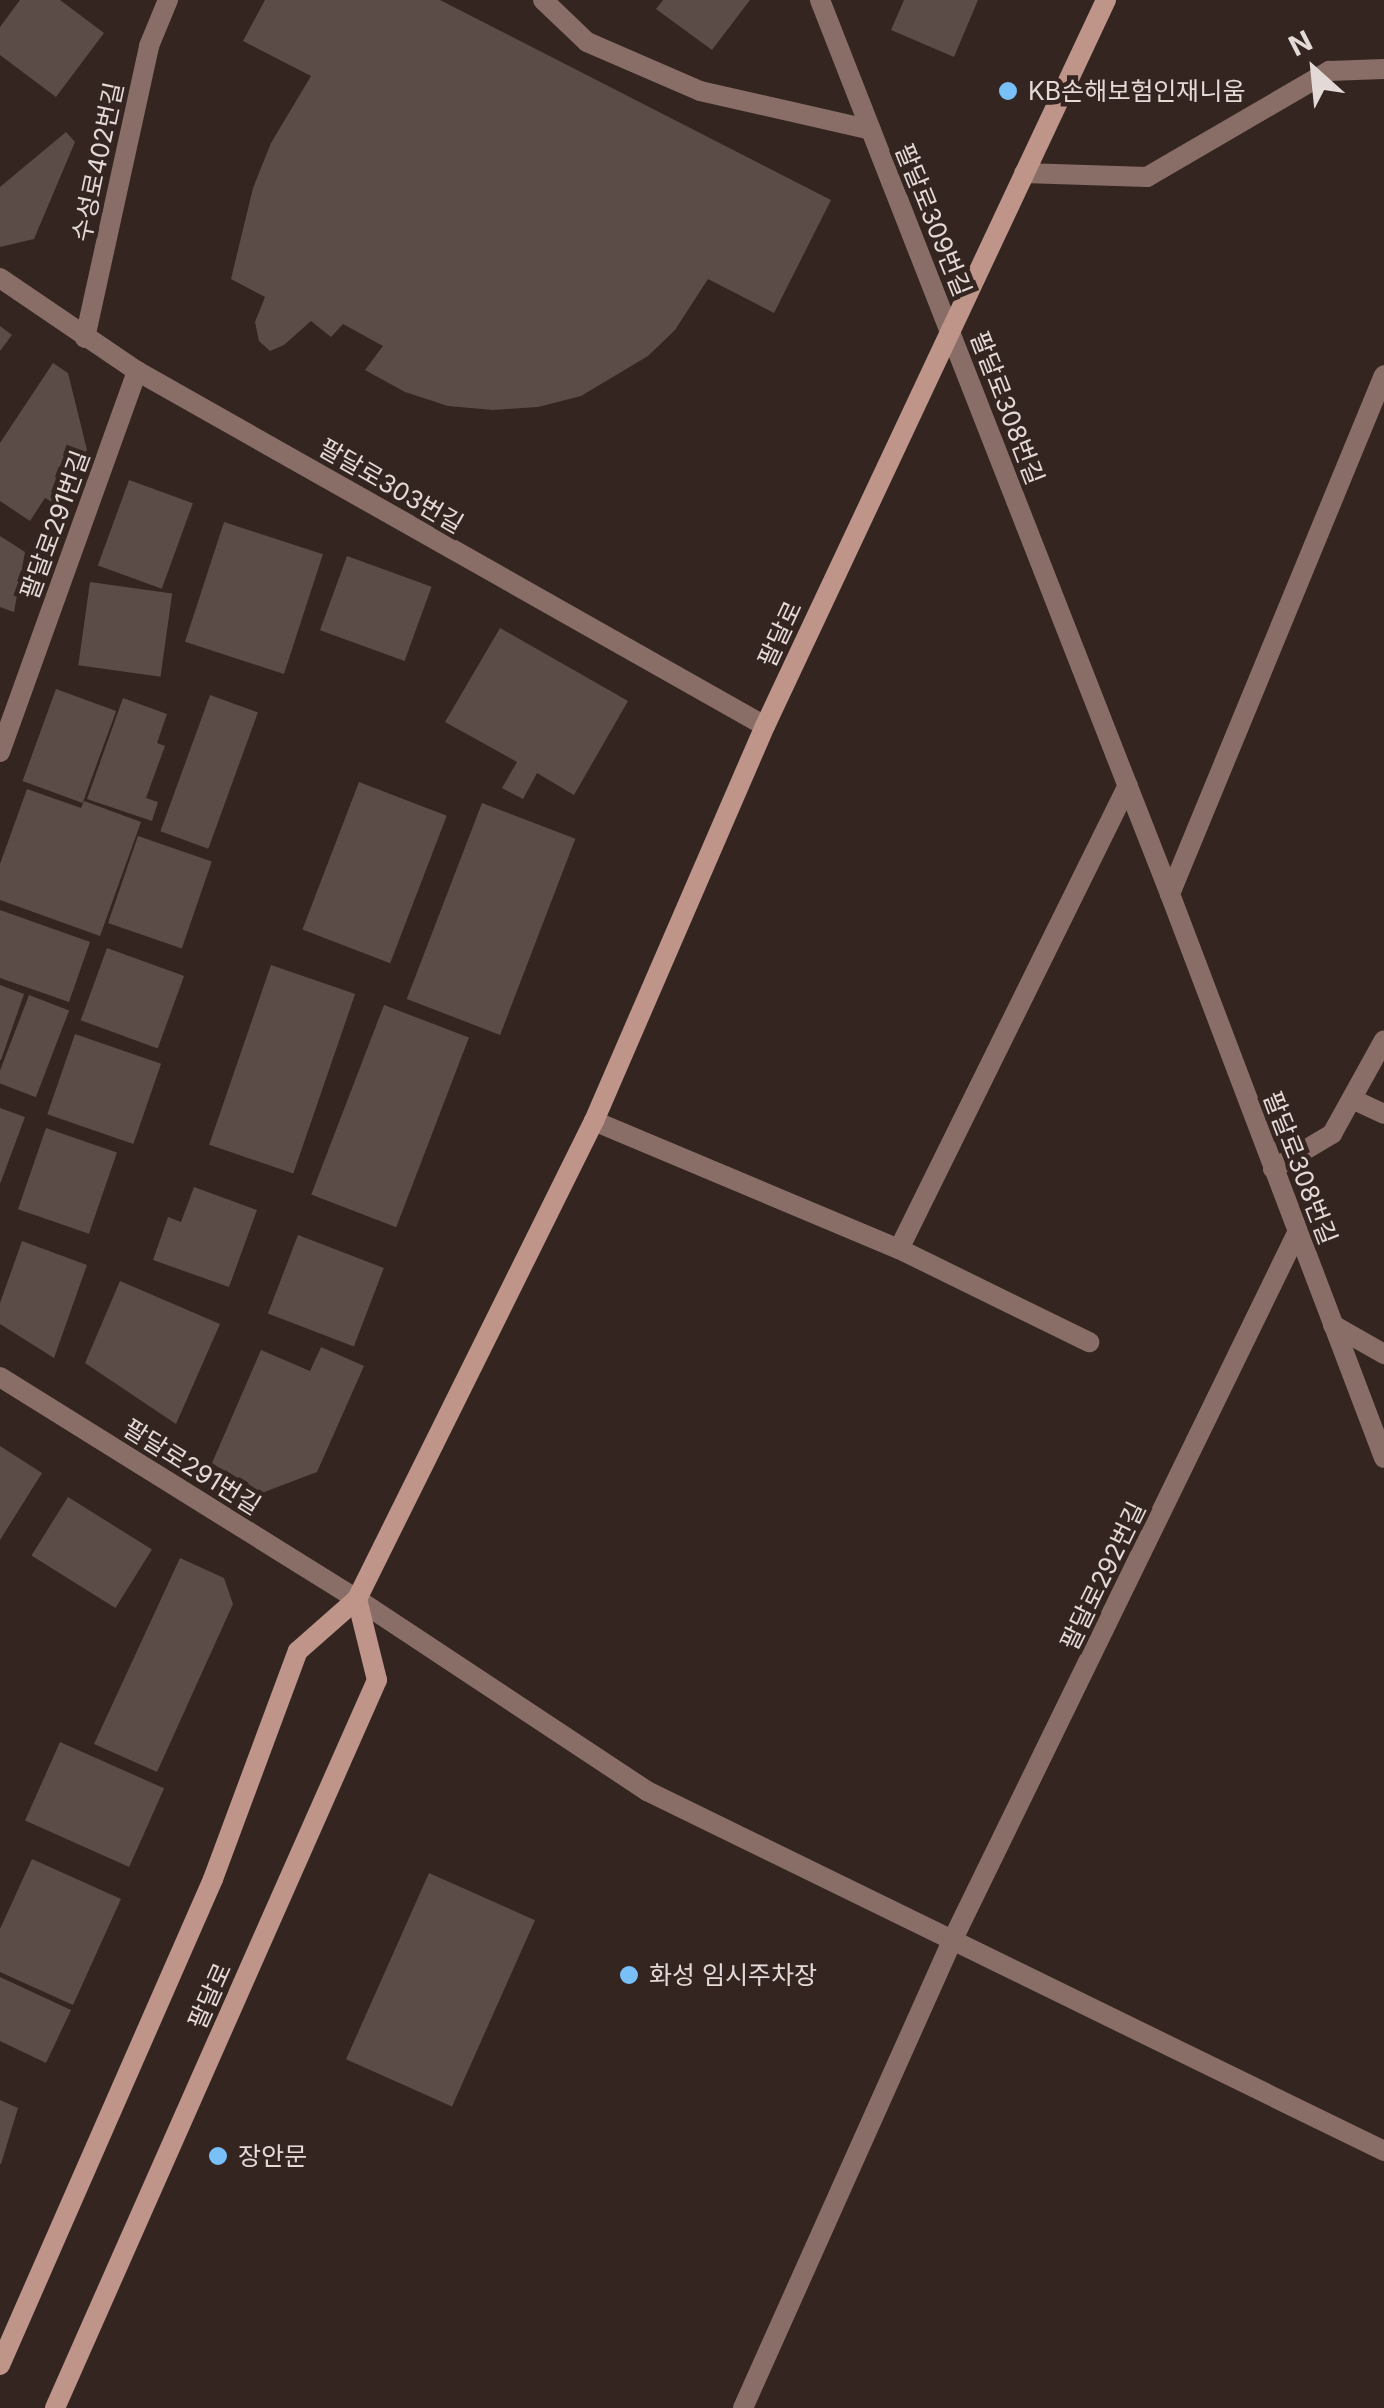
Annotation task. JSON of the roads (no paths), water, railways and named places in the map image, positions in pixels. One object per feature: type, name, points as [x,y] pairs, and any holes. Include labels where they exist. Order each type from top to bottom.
[{"type":"main road","name":"팔달로","points":[[0,2364],[213,1879],[298,1651],[357,1599],[594,1121],[765,726],[1106,0]]},
{"type":"main road","name":"팔달로","points":[[55,2408],[377,1680],[357,1599]]},
{"type":"street","name":"수성로402번길","points":[[86,338],[148,46],[168,0]]},
{"type":"street","name":"팔달로309번길","points":[[543,0],[587,42],[700,91],[871,130]]},
{"type":"street","name":"팔달로309번길","points":[[820,0],[949,328]]},
{"type":"street","points":[[1024,173],[1147,177],[1329,71],[1384,68]]},
{"type":"street","name":"팔달로303번길","points":[[0,278],[138,371],[765,726]]},
{"type":"street","name":"팔달로308번길","points":[[949,328],[1128,784],[1384,1458]]},
{"type":"street","name":"팔달로291번길","points":[[0,752],[138,371]]},
{"type":"street","points":[[1170,894],[1384,376]]},
{"type":"street","points":[[898,1249],[1128,784]]},
{"type":"street","points":[[1272,1169],[1332,1134],[1384,1040]]},
{"type":"street","points":[[1352,1098],[1384,1114]]},
{"type":"street","points":[[594,1121],[898,1249],[1089,1342]]},
{"type":"street","name":"팔달로292번길","points":[[743,2408],[952,1941],[1298,1233]]},
{"type":"street","points":[[1333,1326],[1384,1354]]},
{"type":"street","name":"팔달로291번길","points":[[0,1378],[357,1599]]},
{"type":"street","points":[[357,1599],[646,1791],[1384,2151]]},
{"type":"place","name":"KB손해보험인재니움","points":[[1008,91]]},
{"type":"place","name":"화성 임시주차장","points":[[629,1975]]},
{"type":"place","name":"장안문","points":[[218,2156]]}]
